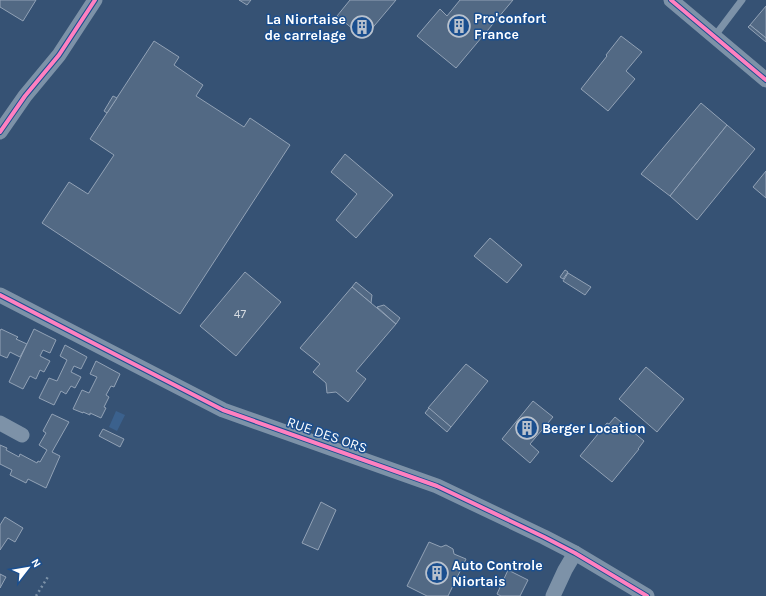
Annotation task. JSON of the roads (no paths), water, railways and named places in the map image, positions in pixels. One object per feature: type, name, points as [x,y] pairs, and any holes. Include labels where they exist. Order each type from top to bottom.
[{"type":"street","points":[[0,132],[26,96],[59,55],[95,0]]},
{"type":"street","points":[[671,0],[766,80]]},
{"type":"street","name":"RUE DES ORS","points":[[0,295],[223,410],[437,486],[575,553],[647,596]]},
{"type":"street","points":[[0,423],[22,435]]},
{"type":"street","points":[[553,596],[575,553]]},
{"type":"lane","points":[[714,37],[742,0]]},
{"type":"water","points":[[116,411],[125,415],[117,431],[109,427]]},
{"type":"place","name":"Pro'confort France","points":[[459,26]]},
{"type":"place","name":"La Niortaise de carrelage","points":[[362,27]]},
{"type":"place","name":"Berger Location","points":[[527,428]]},
{"type":"place","name":"Auto Controle Niortais","points":[[437,573]]}]
